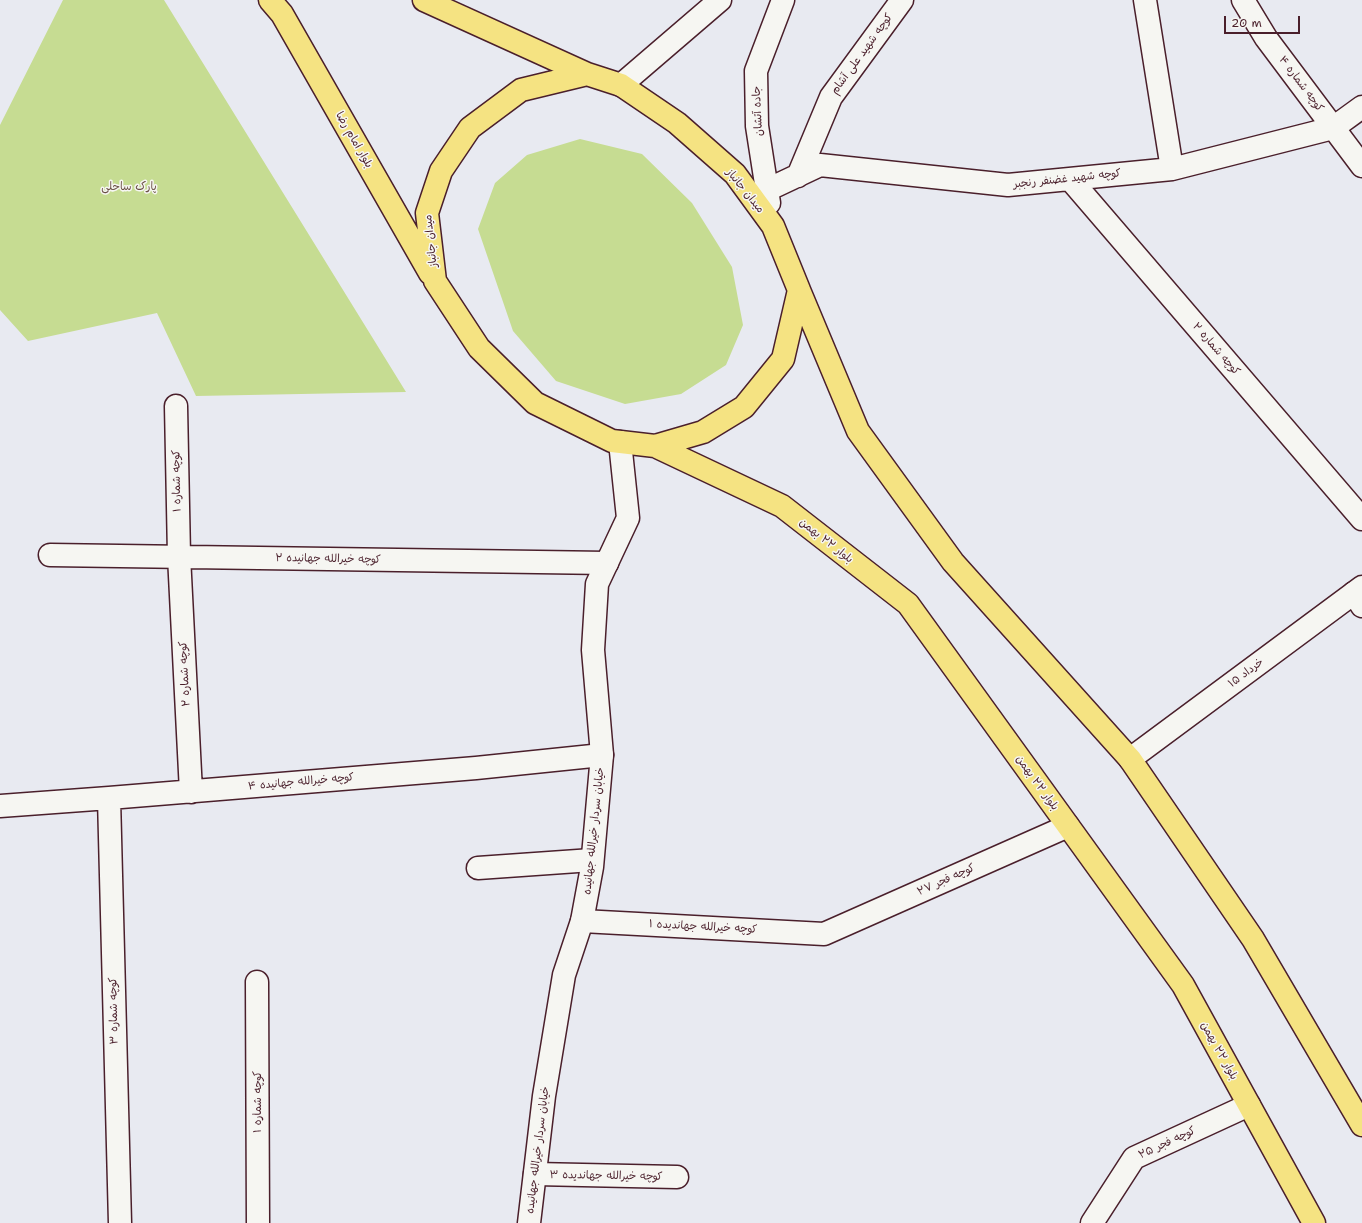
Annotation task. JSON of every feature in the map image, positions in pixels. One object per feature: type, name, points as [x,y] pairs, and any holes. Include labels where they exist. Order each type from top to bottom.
[{"type":"main road","name":"بلوار امام رضا","points":[[270,0],[282,14],[435,281]]},
{"type":"main road","points":[[424,0],[587,74]]},
{"type":"main road","name":"میدان جانباز","points":[[587,74],[621,84],[677,123],[734,174],[773,226],[799,290],[783,359],[744,407],[703,432],[655,446],[612,441],[535,403],[479,348],[435,281],[426,213],[440,171],[470,128],[521,90],[587,74]]},
{"type":"main road","points":[[799,290],[858,431],[953,562],[1130,759],[1253,939],[1362,1125]]},
{"type":"main road","name":"بلوار ۲۲ بهمن","points":[[655,446],[782,506],[908,604],[1183,985],[1314,1223]]},
{"type":"street","points":[[621,84],[720,0]]},
{"type":"street","name":"جاده آتشان","points":[[773,226],[757,126],[756,71],[783,0]]},
{"type":"street","name":"کوچه شهید علی آشام","points":[[798,176],[831,97],[902,0]]},
{"type":"street","points":[[1145,0],[1172,169]]},
{"type":"street","name":"کوچه شماره ۴","points":[[1243,0],[1266,38],[1362,166]]},
{"type":"street","name":"کوچه شهید غضنفر رنجبر","points":[[768,190],[820,165],[1008,185],[1172,169],[1333,128],[1362,107]]},
{"type":"street","name":"کوچه شماره ۲","points":[[1070,179],[1362,520]]},
{"type":"street","name":"کوچه شماره ۱","points":[[176,406],[179,556]]},
{"type":"street","name":"خیابان سردار خیرالله جهانیده","points":[[528,1223],[544,1096],[564,975],[582,921],[592,860],[602,755],[592,650],[597,584],[628,518],[620,442]]},
{"type":"street","name":"کوچه خیرالله جهانیده ۲","points":[[50,554],[607,563]]},
{"type":"street","name":"کوچه شماره ۲","points":[[179,556],[191,792]]},
{"type":"street","name":"۱۵ خرداد","points":[[1130,759],[1359,595]]},
{"type":"street","name":"کوچه خیرالله جهانیده ۴","points":[[0,806],[191,792],[476,768],[602,755]]},
{"type":"street","name":"کوچه شماره ۳","points":[[109,798],[120,1223]]},
{"type":"street","name":"کوچه فجر ۲۷","points":[[824,934],[1068,826]]},
{"type":"street","points":[[478,868],[592,860]]},
{"type":"street","name":"کوچه خیرالله جهاندیده ۱","points":[[582,921],[824,934]]},
{"type":"street","name":"کوچه شماره ۱","points":[[257,982],[258,1223]]},
{"type":"street","name":"کوچه فجر ۲۵","points":[[1092,1223],[1134,1158],[1249,1105]]},
{"type":"street","name":"کوچه خیرالله جهاندیده ۳","points":[[535,1174],[677,1177]]},
{"type":"green space","name":"پارک ساحلی","points":[[63,0],[164,0],[406,392],[196,396],[157,313],[28,341],[0,310],[0,125]]},
{"type":"green space","points":[[580,139],[642,154],[692,203],[732,267],[743,325],[726,365],[681,394],[625,404],[556,381],[513,331],[478,229],[495,183],[527,155]]}]
